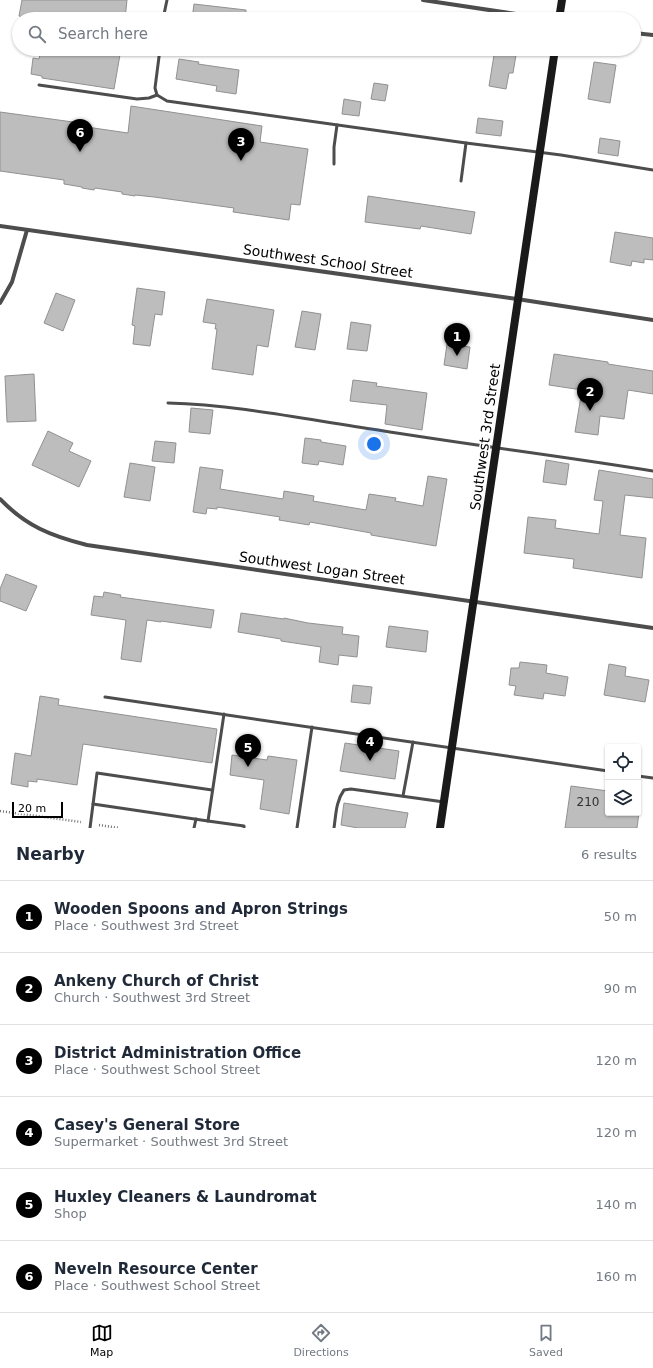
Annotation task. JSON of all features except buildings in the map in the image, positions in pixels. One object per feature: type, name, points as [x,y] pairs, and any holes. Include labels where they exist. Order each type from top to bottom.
[{"type":"street","points":[[423,0],[503,12]]},
{"type":"street","points":[[560,12],[562,0]]},
{"type":"street","points":[[641,34],[653,35]]},
{"type":"street","name":"Southwest 3rd Street","points":[[440,828],[554,56]]},
{"type":"street","name":"Southwest School Street","points":[[0,226],[517,299],[653,320]]},
{"type":"street","points":[[0,303],[12,282],[27,230]]},
{"type":"street","name":"Southwest Logan Street","points":[[0,499],[37,528],[58,537],[87,545],[473,600],[653,628]]},
{"type":"lane","points":[[164,12],[167,0]]},
{"type":"lane","points":[[157,95],[156,88],[159,56]]},
{"type":"lane","points":[[39,85],[137,99],[149,98],[157,95]]},
{"type":"lane","points":[[157,95],[167,101],[539,152],[653,170]]},
{"type":"lane","points":[[334,164],[334,147],[337,125]]},
{"type":"lane","points":[[461,181],[466,143]]},
{"type":"lane","points":[[168,403],[196,404],[242,410],[653,471]]},
{"type":"lane","points":[[105,697],[605,771]]},
{"type":"lane","points":[[208,820],[224,714]]},
{"type":"lane","points":[[298,828],[312,727]]},
{"type":"lane","points":[[403,796],[413,742]]},
{"type":"lane","points":[[90,828],[97,773],[212,790]]},
{"type":"lane","points":[[641,776],[653,778]]},
{"type":"lane","points":[[334,828],[337,805],[344,790],[351,789],[444,802]]},
{"type":"lane","points":[[93,804],[208,820],[244,826],[244,828]]},
{"type":"lane","points":[[194,828],[196,819]]},
{"type":"path","points":[[0,811],[119,828]]},
{"type":"place","name":"Neveln Resource Center","points":[[80,152]]},
{"type":"place","name":"District Administration Office","points":[[241,161]]},
{"type":"place","name":"Wooden Spoons and Apron Strings","points":[[457,356]]},
{"type":"place","name":"Ankeny Church of Christ","points":[[590,411]]},
{"type":"place","name":"Casey's General Store","points":[[370,761]]},
{"type":"place","name":"Huxley Cleaners & Laundromat","points":[[248,767]]}]
